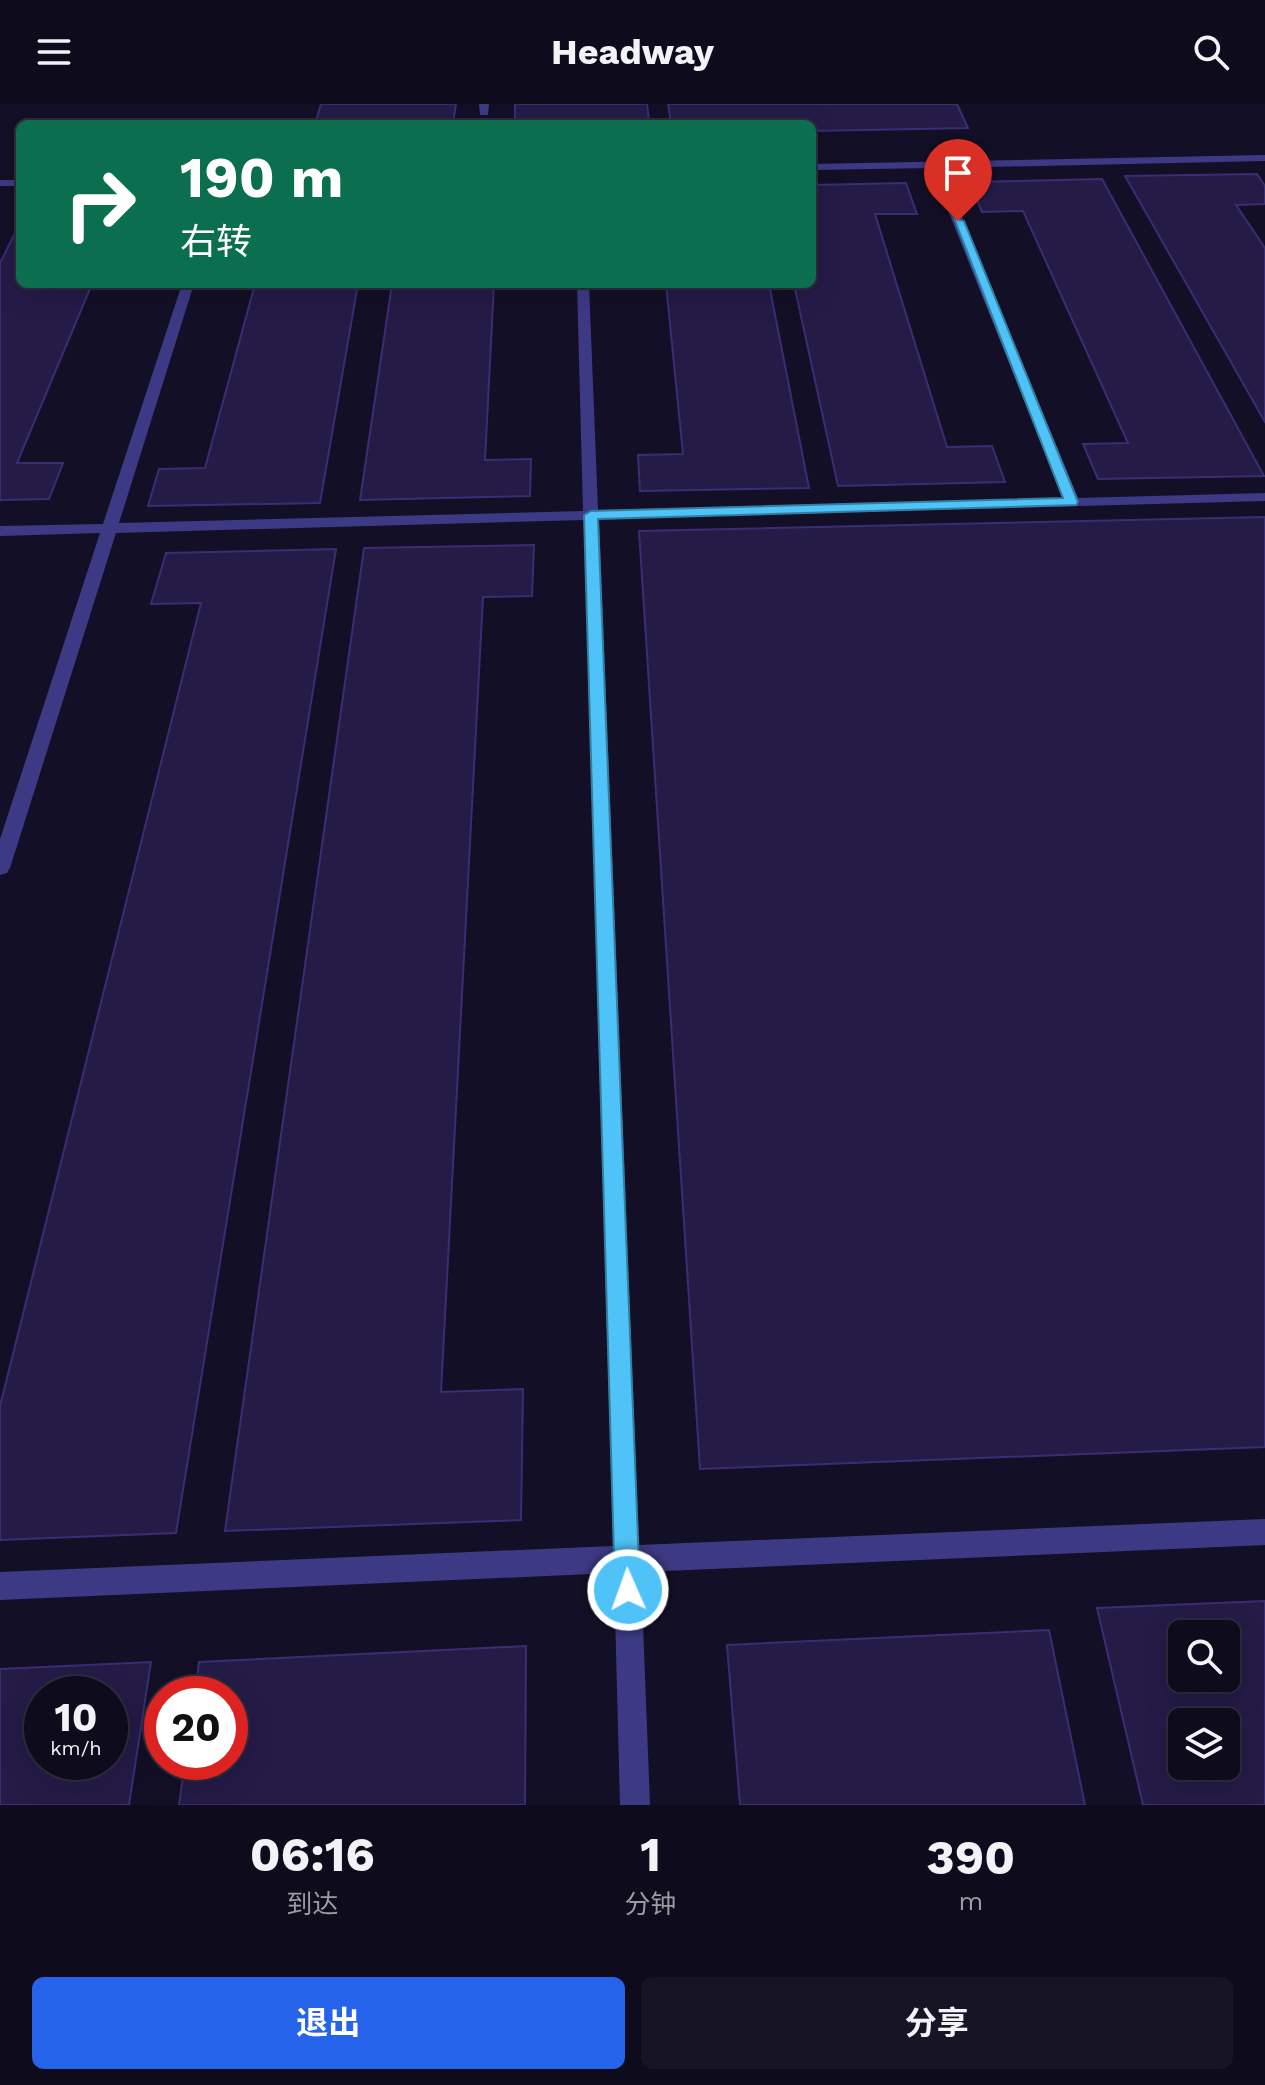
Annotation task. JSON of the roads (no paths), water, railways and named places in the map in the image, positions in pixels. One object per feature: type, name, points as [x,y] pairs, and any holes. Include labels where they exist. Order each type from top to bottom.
[{"type":"lane","points":[[816,167],[1265,158]]},
{"type":"lane","points":[[935,164],[1072,502]]},
{"type":"lane","points":[[0,868],[187,288]]},
{"type":"lane","points":[[583,288],[635,1805]]},
{"type":"lane","points":[[0,531],[1265,497]]},
{"type":"lane","points":[[0,1586],[1265,1532]]}]
